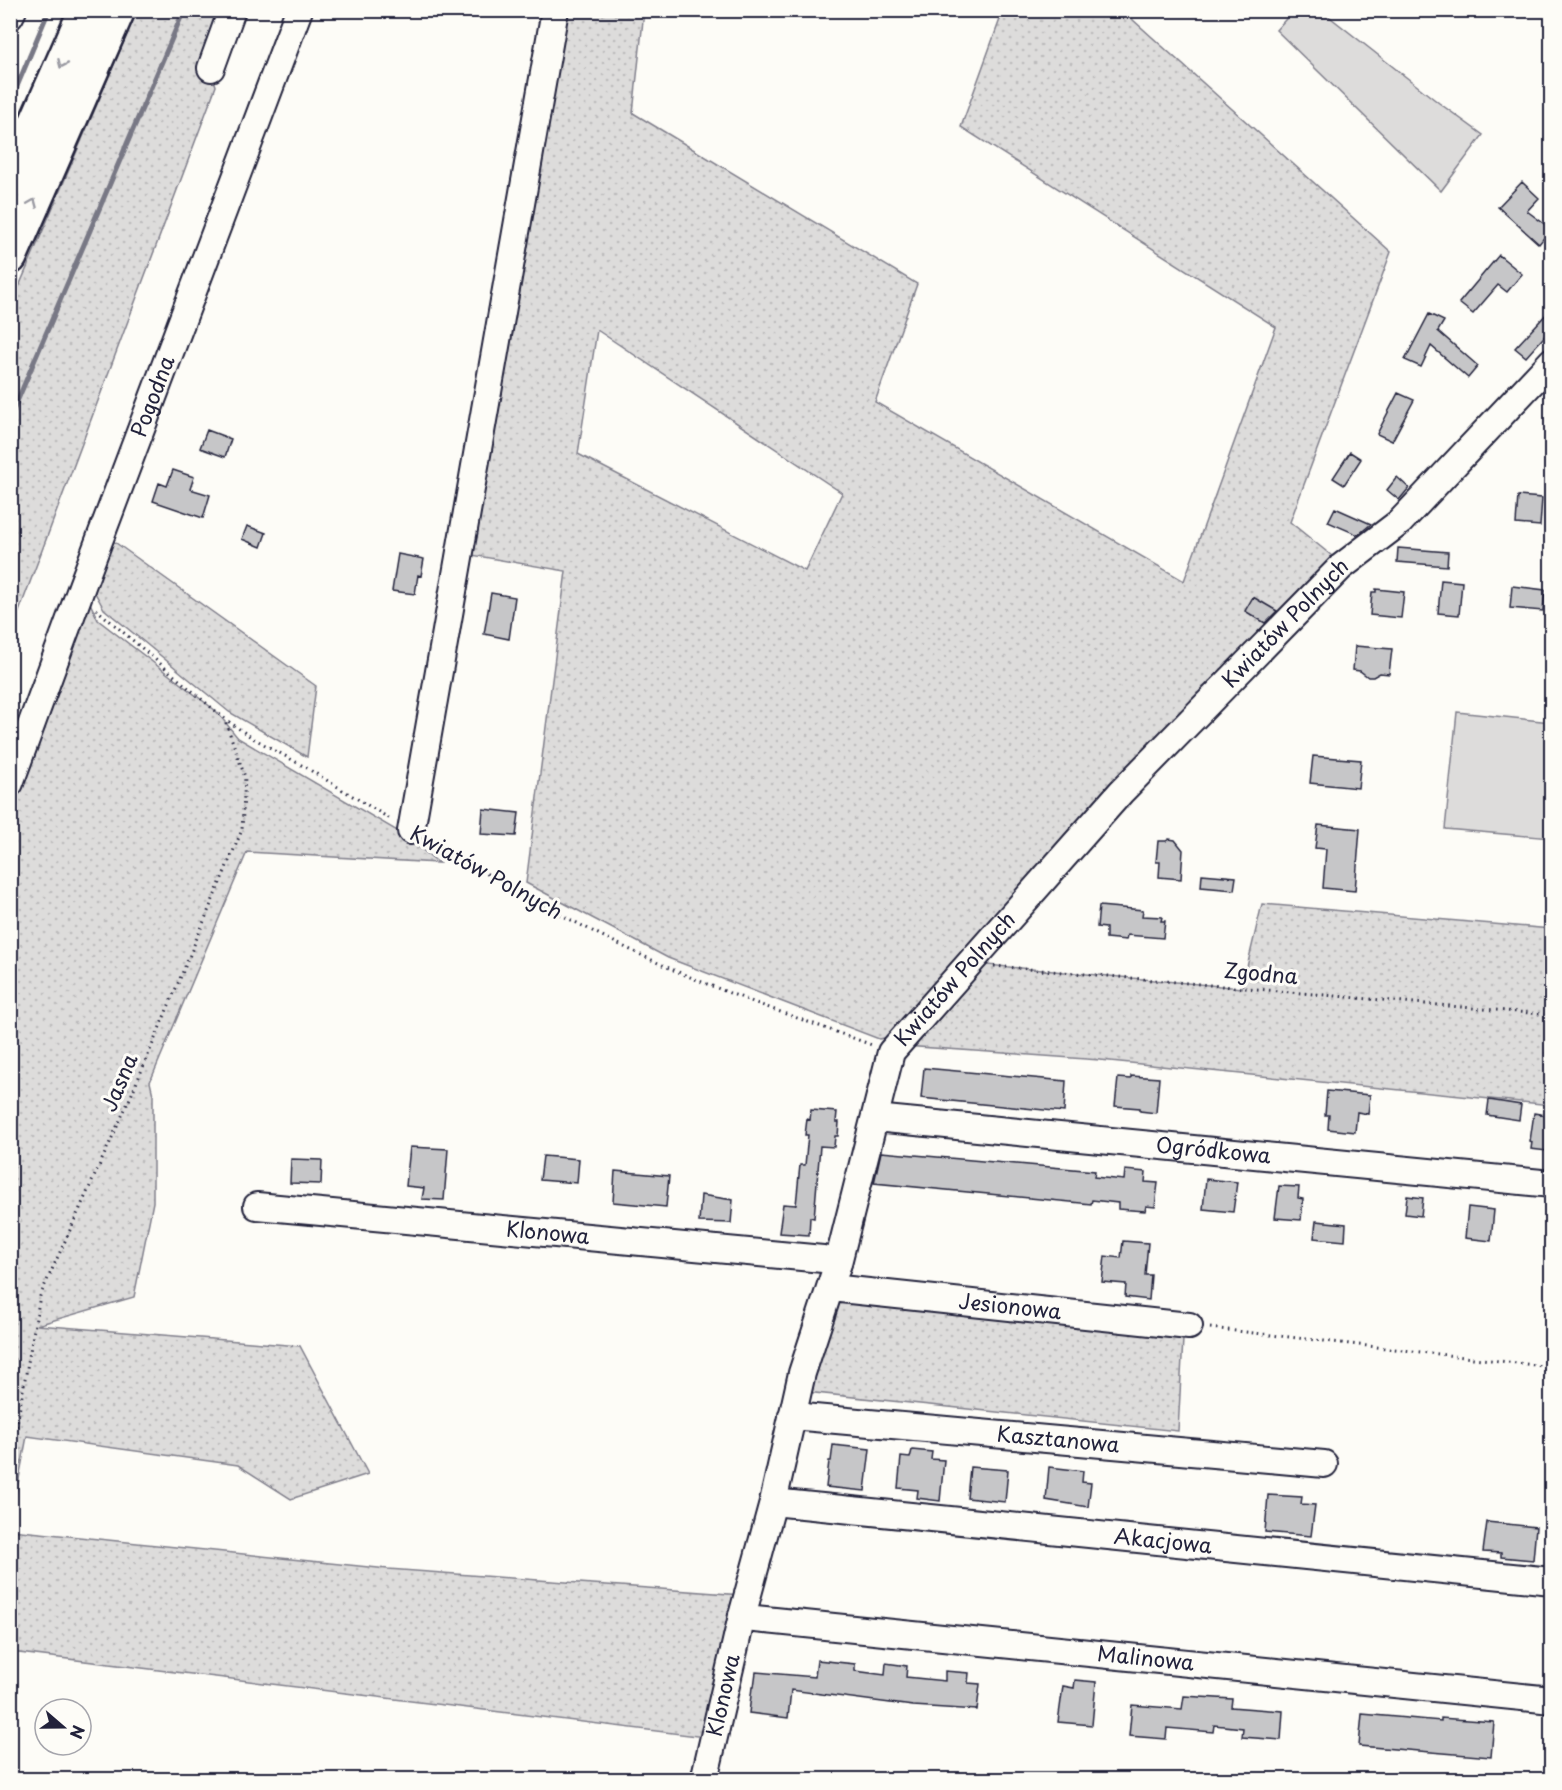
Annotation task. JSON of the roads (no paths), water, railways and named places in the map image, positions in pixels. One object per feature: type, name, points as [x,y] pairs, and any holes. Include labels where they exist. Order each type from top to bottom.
[{"type":"highway","points":[[10,182],[86,10]]},
{"type":"highway","points":[[10,256],[118,10]]},
{"type":"street","points":[[10,16],[13,10]]},
{"type":"street","points":[[211,68],[232,10]]},
{"type":"street","name":"Pogodna","points":[[10,783],[299,10]]},
{"type":"street","points":[[411,831],[555,10]]},
{"type":"street","name":"Kwiatów Polnych","points":[[891,1052],[1121,792],[1341,567],[1400,522],[1551,361]]},
{"type":"street","name":"Klonowa","points":[[704,1779],[742,1616],[773,1502],[802,1373],[838,1263],[891,1052]]},
{"type":"street","name":"Ogródkowa","points":[[875,1118],[1551,1184]]},
{"type":"street","name":"Klonowa","points":[[257,1206],[823,1259],[838,1263]]},
{"type":"street","name":"Jesionowa","points":[[831,1288],[1189,1326]]},
{"type":"street","name":"Kasztanowa","points":[[792,1416],[1324,1464]]},
{"type":"street","name":"Akacjowa","points":[[773,1502],[1551,1581]]},
{"type":"street","name":"Malinowa","points":[[742,1616],[1551,1700]]},
{"type":"waterway","points":[[10,103],[49,10]]},
{"type":"waterway","points":[[10,418],[184,10]]}]
